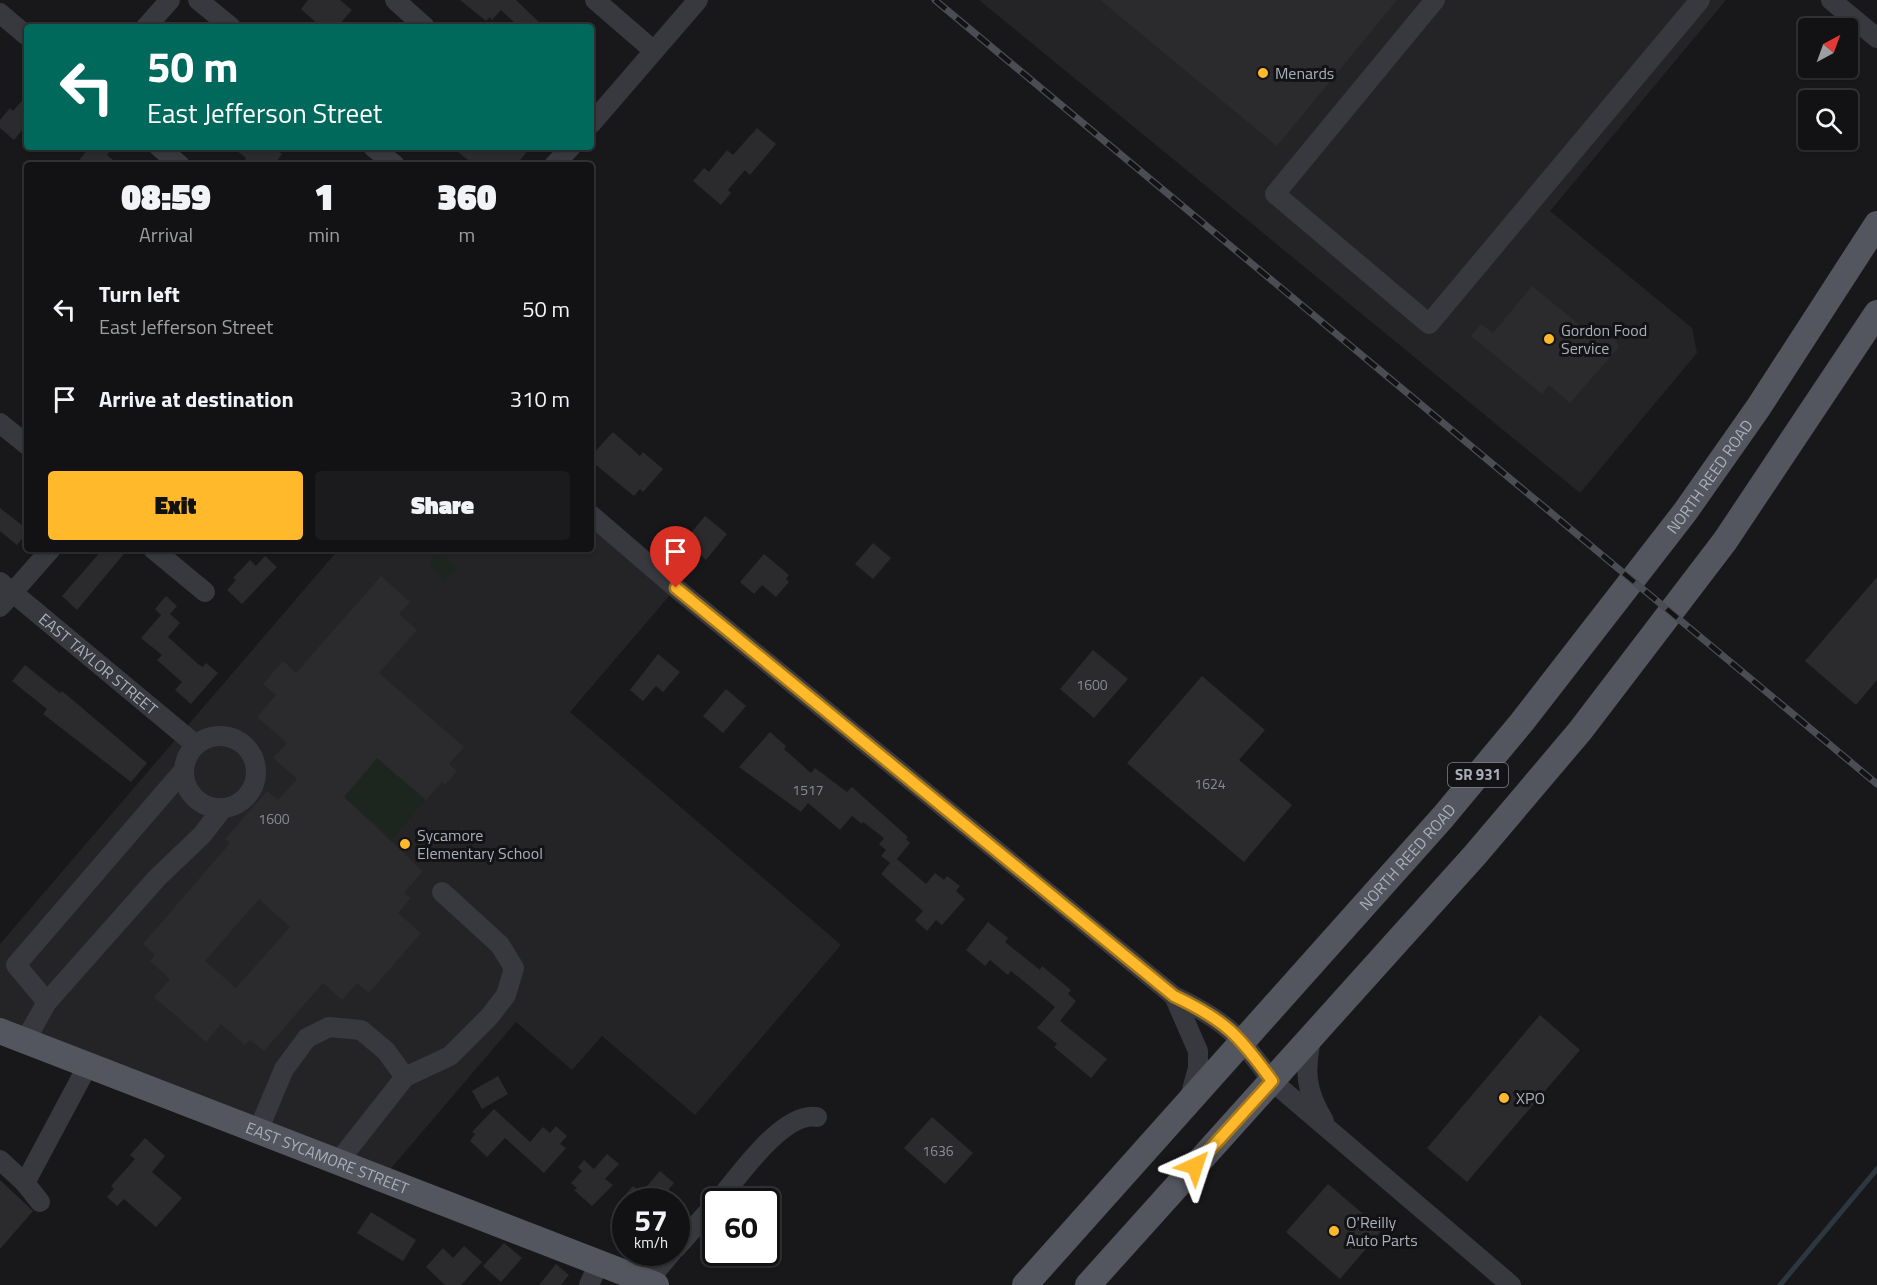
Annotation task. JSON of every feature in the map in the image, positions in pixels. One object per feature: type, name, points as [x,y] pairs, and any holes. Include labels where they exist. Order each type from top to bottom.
[{"type":"main road","name":"NORTH REED ROAD","points":[[1025,1285],[1443,817],[1634,581],[1758,408],[1877,224]]},
{"type":"main road","name":"SR 931","points":[[1088,1285],[1475,855],[1587,722],[1725,541],[1877,313]]},
{"type":"main road","name":"EAST SYCAMORE STREET","points":[[9,1039],[88,1065],[338,1162],[594,1274],[651,1283]]},
{"type":"street","points":[[149,24],[170,0]]},
{"type":"street","points":[[198,0],[227,24]]},
{"type":"street","points":[[395,0],[422,24]]},
{"type":"street","points":[[595,0],[654,51]]},
{"type":"street","points":[[594,121],[698,0]]},
{"type":"street","points":[[1435,0],[1275,194],[1429,324],[1700,0]]},
{"type":"street","points":[[1832,0],[1877,38]]},
{"type":"street","points":[[0,13],[24,33]]},
{"type":"street","points":[[162,150],[176,162]]},
{"type":"street","points":[[377,150],[391,162]]},
{"type":"street","points":[[0,423],[24,443]]},
{"type":"street","points":[[594,518],[676,588],[1174,996],[1210,1013],[1243,1041],[1272,1081],[1511,1285]]},
{"type":"street","points":[[4,594],[48,552]]},
{"type":"street","points":[[157,552],[205,592]]},
{"type":"street","name":"EAST TAYLOR STREET","points":[[4,594],[196,745]]},
{"type":"street","points":[[47,1002],[16,965],[184,770],[190,752],[196,745],[219,736],[231,737],[247,748],[256,764],[253,788],[246,798],[235,805],[223,808],[199,802],[188,788],[184,770]]},
{"type":"street","points":[[9,1039],[47,1002],[157,878],[202,835],[223,808]]},
{"type":"street","points":[[338,1162],[405,1077],[450,1056],[489,1017],[506,995],[514,968],[500,945],[442,892]]},
{"type":"street","points":[[1174,996],[1198,1051],[1198,1068],[1189,1101]]},
{"type":"street","points":[[258,1131],[284,1069],[307,1038],[329,1027],[361,1030],[386,1051],[405,1077]]},
{"type":"street","points":[[1312,1035],[1306,1072],[1308,1087],[1317,1110],[1332,1133]]},
{"type":"street","points":[[25,1182],[88,1065]]},
{"type":"street","points":[[728,1188],[782,1128],[806,1116],[817,1117]]},
{"type":"street","points":[[0,1160],[25,1182],[40,1202]]},
{"type":"street","points":[[690,1232],[702,1218]]},
{"type":"street","points":[[651,1283],[663,1266]]},
{"type":"shaded area","points":[[979,0],[1726,0],[1550,211],[1692,328],[1697,353],[1580,493]]},
{"type":"shaded area","name":"Sycamore Elementary School","points":[[594,518],[676,588],[570,712],[841,945],[695,1115],[602,1036],[572,1070],[516,1022],[382,1179],[0,1031],[0,944],[336,552],[594,552]]},
{"type":"shaded area","points":[[439,555],[448,559],[457,569],[444,580],[431,568],[431,560]]},
{"type":"shaded area","points":[[377,758],[426,800],[390,842],[384,837],[387,834],[344,797]]},
{"type":"building","points":[[308,0],[340,0],[352,10],[340,24],[318,24],[301,9]]},
{"type":"building","points":[[460,0],[516,0],[541,24],[516,24],[501,10],[492,20],[490,17],[486,21]]},
{"type":"building","name":"Menards","points":[[1100,0],[1397,0],[1277,146]]},
{"type":"building","points":[[24,98],[24,128],[14,140],[0,128],[0,120],[10,108],[13,111]]},
{"type":"building","points":[[757,128],[776,144],[750,175],[745,170],[728,190],[731,193],[721,205],[693,181],[704,168],[709,172],[727,150],[733,155]]},
{"type":"building","points":[[88,150],[111,150],[107,155],[115,162],[83,162],[80,159]]},
{"type":"building","points":[[236,150],[277,150],[282,154],[276,162],[243,162],[246,158]]},
{"type":"building","points":[[456,150],[528,150],[518,162],[470,162]]},
{"type":"building","points":[[1532,286],[1590,333],[1595,326],[1616,340],[1619,347],[1570,403],[1549,385],[1542,394],[1471,336],[1481,324],[1493,333]]},
{"type":"building","points":[[613,432],[640,456],[643,452],[663,469],[643,492],[640,489],[634,496],[594,463],[594,453]]},
{"type":"building","points":[[0,508],[24,527],[24,537],[17,545],[0,531]]},
{"type":"building","points":[[705,516],[727,534],[706,560],[695,550],[700,544],[689,535]]},
{"type":"building","points":[[873,543],[891,558],[873,579],[855,564]]},
{"type":"building","points":[[100,552],[125,552],[77,610],[62,596]]},
{"type":"building","points":[[764,554],[789,575],[786,579],[789,582],[776,597],[762,585],[754,594],[740,582]]},
{"type":"building","points":[[265,556],[277,567],[242,604],[227,590],[236,580],[233,578],[250,560],[256,566]]},
{"type":"building","points":[[381,576],[410,602],[399,614],[417,630],[379,673],[464,747],[449,764],[457,771],[445,785],[442,782],[426,800],[377,758],[344,797],[423,871],[404,893],[411,898],[398,913],[421,933],[369,993],[357,983],[342,1000],[323,983],[264,1051],[250,1040],[245,1045],[221,1024],[206,1042],[154,997],[170,979],[150,961],[155,955],[143,944],[230,843],[225,839],[267,791],[278,800],[297,779],[273,758],[287,743],[257,717],[276,695],[263,684],[283,661],[296,673]],"holes":[[[259,899],[290,927],[236,988],[205,961]]]},
{"type":"building","points":[[1877,577],[1877,680],[1856,705],[1805,661]]},
{"type":"building","points":[[166,596],[177,606],[170,614],[180,623],[168,637],[198,664],[203,667],[206,663],[218,673],[191,704],[175,690],[182,682],[157,660],[162,655],[141,638],[161,615],[155,609]]},
{"type":"building","points":[[1093,650],[1128,679],[1094,718],[1060,689]]},
{"type":"building","points":[[658,654],[680,672],[663,692],[656,686],[643,701],[630,690]]},
{"type":"building","points":[[25,665],[60,693],[62,691],[147,763],[131,782],[43,714],[47,709],[12,681]]},
{"type":"building","points":[[1202,676],[1265,730],[1239,760],[1292,805],[1244,862],[1127,763]]},
{"type":"building","points":[[726,689],[746,706],[723,733],[703,716]]},
{"type":"building","points":[[770,732],[786,746],[784,749],[811,773],[815,768],[847,792],[852,787],[908,837],[906,839],[910,843],[897,859],[926,884],[935,873],[944,880],[947,876],[960,886],[956,891],[965,899],[942,925],[936,920],[927,931],[915,920],[923,911],[881,874],[890,863],[881,856],[886,850],[879,844],[884,838],[852,816],[840,830],[808,803],[801,812],[739,767]]},
{"type":"building","points":[[988,922],[1008,938],[1005,942],[1040,970],[1042,966],[1071,990],[1068,994],[1076,1001],[1060,1021],[1107,1059],[1091,1078],[1054,1047],[1057,1044],[1037,1028],[1055,1007],[1011,971],[1008,975],[990,960],[985,966],[966,950]]},
{"type":"building","name":"XPO","points":[[1540,1015],[1580,1050],[1467,1182],[1427,1148]]},
{"type":"building","points":[[498,1076],[508,1094],[482,1109],[472,1091]]},
{"type":"building","points":[[494,1109],[530,1142],[543,1127],[550,1133],[556,1126],[567,1136],[560,1144],[566,1148],[544,1173],[505,1138],[487,1157],[470,1141],[475,1134],[472,1132]]},
{"type":"building","points":[[932,1117],[973,1153],[945,1184],[904,1148]]},
{"type":"building","points":[[145,1138],[165,1156],[152,1172],[182,1198],[156,1227],[124,1199],[117,1206],[107,1197],[114,1189],[111,1186],[135,1159],[130,1155]]},
{"type":"building","points":[[607,1154],[619,1164],[605,1179],[613,1185],[592,1206],[574,1190],[577,1188],[571,1183],[582,1171],[578,1167],[584,1160],[594,1169]]},
{"type":"building","points":[[660,1171],[674,1183],[670,1188],[645,1188]]},
{"type":"building","points":[[0,1180],[33,1211],[0,1249]]},
{"type":"building","name":"O'Reilly Auto Parts","points":[[1328,1184],[1382,1230],[1340,1279],[1286,1232]]},
{"type":"building","points":[[371,1212],[416,1240],[403,1261],[357,1233]]},
{"type":"building","points":[[504,1243],[522,1258],[501,1282],[483,1266]]},
{"type":"building","points":[[464,1246],[482,1262],[461,1285],[445,1285],[426,1267],[443,1248],[453,1258]]},
{"type":"building","points":[[556,1264],[569,1275],[561,1285],[539,1285]]},
{"type":"waterway","points":[[1780,1285],[1877,1169]]},
{"type":"railway","points":[[935,0],[1877,784]]},
{"type":"place","name":"Menards","points":[[1263,73]]},
{"type":"place","name":"Gordon Food Service","points":[[1549,339]]},
{"type":"place","name":"Sycamore Elementary School","points":[[405,844]]},
{"type":"place","name":"XPO","points":[[1504,1098]]},
{"type":"place","name":"O'Reilly Auto Parts","points":[[1334,1231]]},
{"type":"route","points":[[676,588],[1174,996],[1210,1013],[1243,1041],[1272,1081],[1195,1166]]}]
